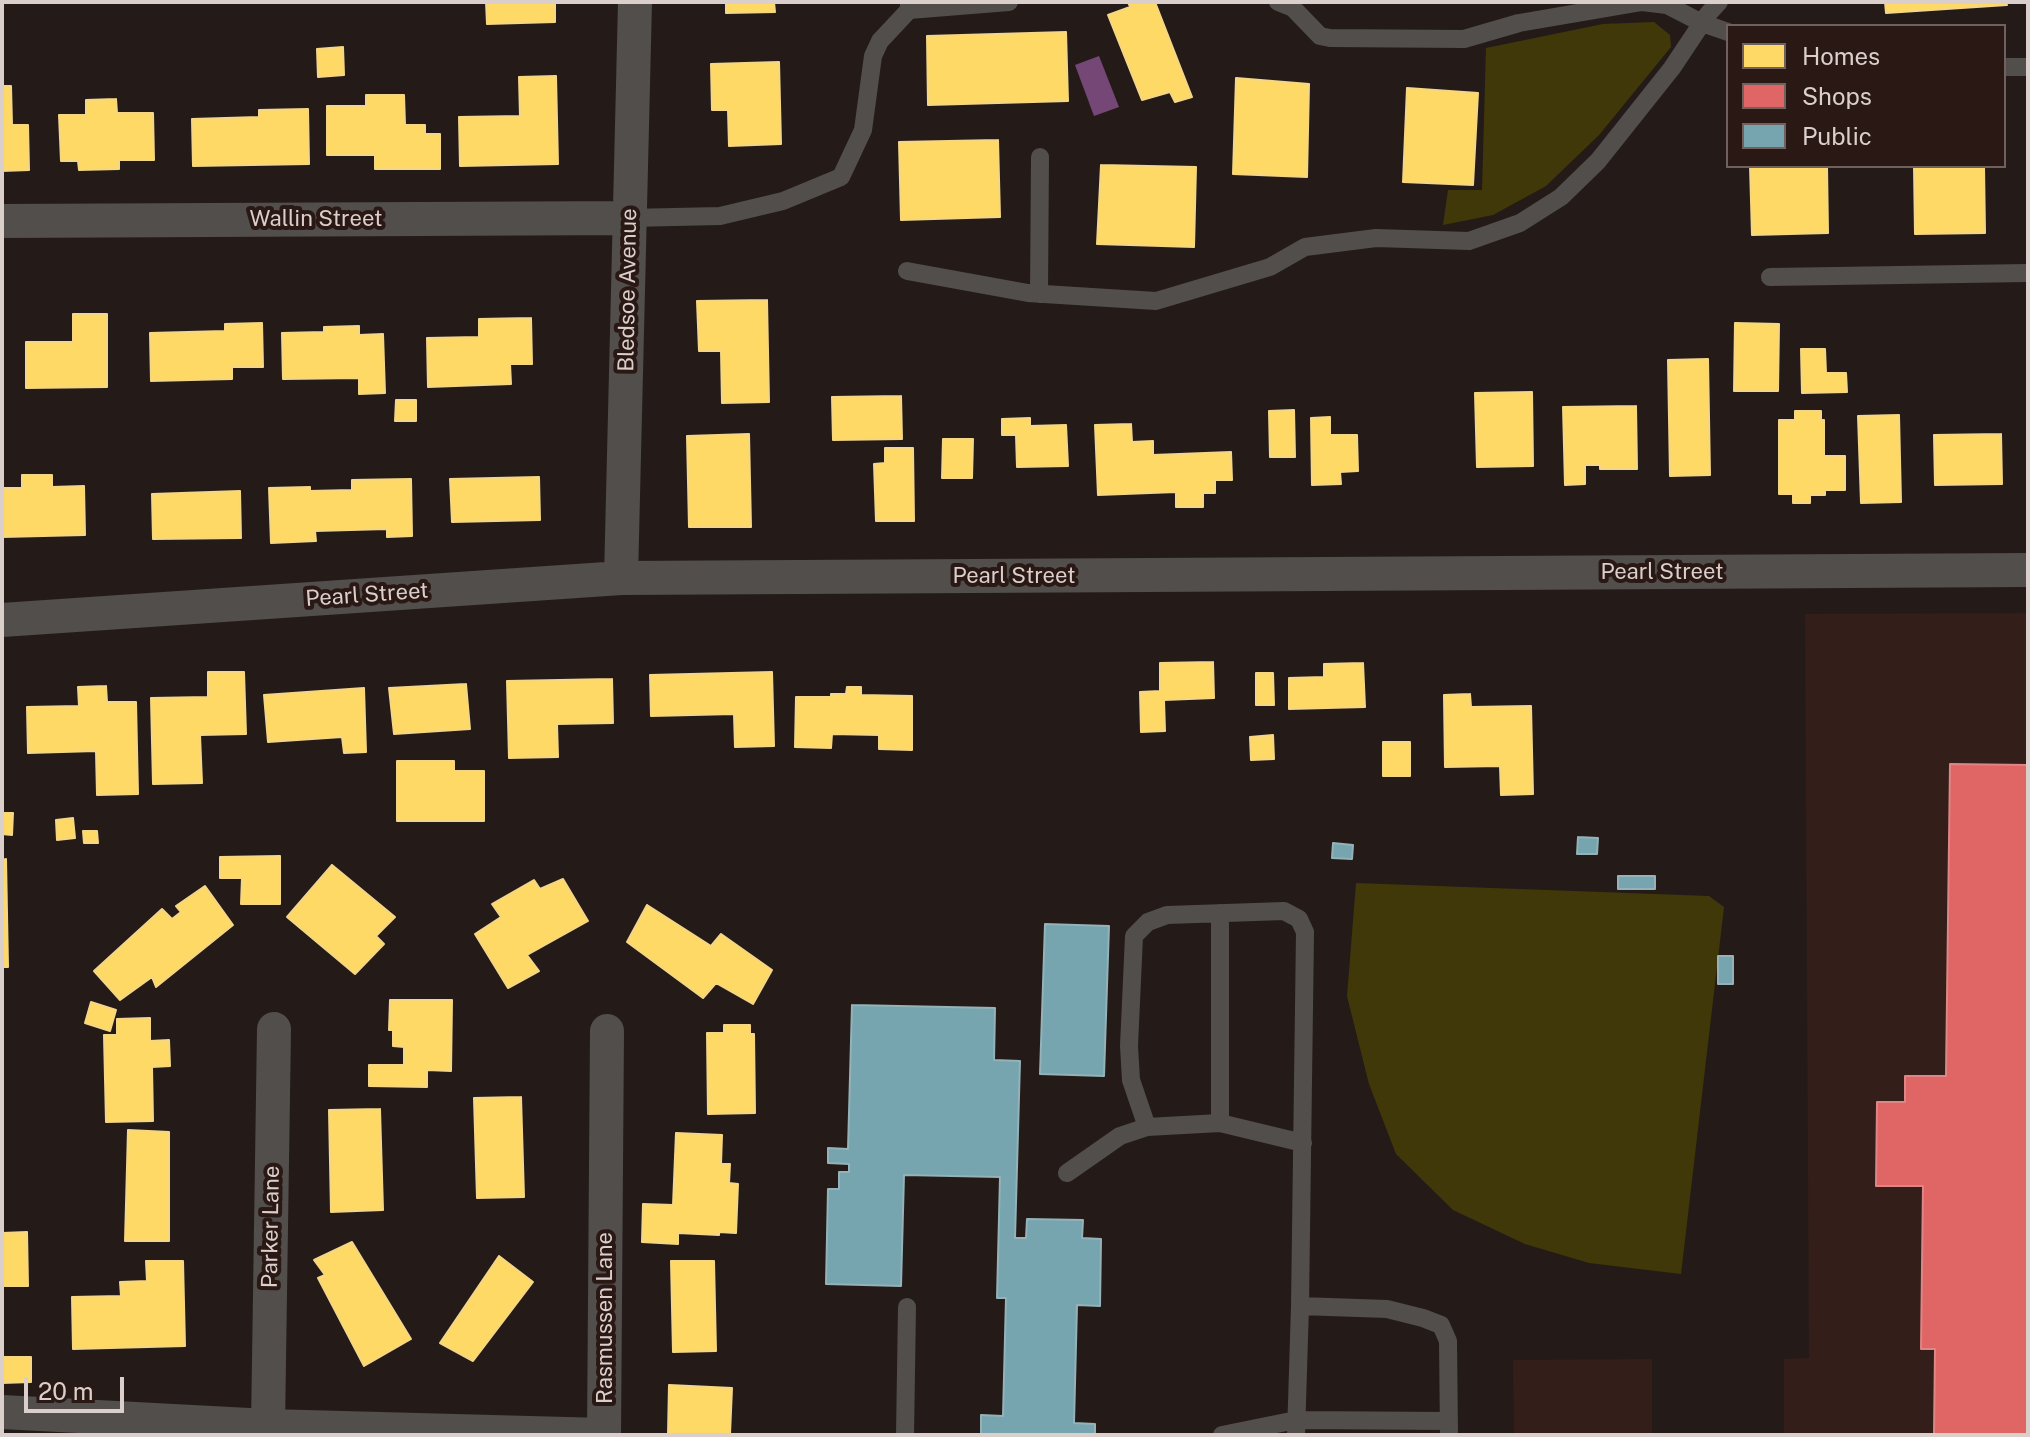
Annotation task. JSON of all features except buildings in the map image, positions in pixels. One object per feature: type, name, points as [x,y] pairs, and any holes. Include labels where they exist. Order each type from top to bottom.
[{"type":"street","name":"Bledsoe Avenue","points":[[621,578],[635,2]]},
{"type":"street","name":"Wallin Street","points":[[2,221],[629,218]]},
{"type":"street","name":"Pearl Street","points":[[2,620],[621,578],[2028,570]]},
{"type":"street","name":"Parker Lane","points":[[268,1426],[274,1029]]},
{"type":"street","name":"Rasmussen Lane","points":[[2,1412],[268,1426],[604,1435],[607,1031]]},
{"type":"lane","points":[[629,218],[720,216],[783,201],[841,177],[863,130],[873,56],[880,41],[909,6],[1009,2]]},
{"type":"lane","points":[[1278,2],[1293,8],[1320,36],[1330,38],[1464,39],[1519,23],[1642,2],[1667,5],[1726,31]]},
{"type":"lane","points":[[907,271],[1039,294],[1156,301],[1270,267],[1305,247],[1376,238],[1469,241],[1520,223],[1561,197],[1598,161],[1672,68],[1719,2]]},
{"type":"lane","points":[[2006,67],[2028,67]]},
{"type":"lane","points":[[1039,294],[1040,157]]},
{"type":"lane","points":[[1770,277],[2028,273]]},
{"type":"lane","points":[[1147,1127],[1131,1080],[1129,1046],[1134,936],[1148,922],[1167,915],[1284,911],[1299,919],[1305,932],[1296,1428]]},
{"type":"lane","points":[[1220,913],[1220,1123]]},
{"type":"lane","points":[[1067,1173],[1120,1136],[1147,1127],[1220,1123],[1303,1143]]},
{"type":"lane","points":[[1222,1435],[1296,1428],[1449,1428],[1448,1341],[1441,1325],[1387,1309],[1300,1306]]},
{"type":"lane","points":[[905,1435],[907,1307]]},
{"type":"shaded area","points":[[1654,22],[1670,35],[1671,47],[1599,135],[1546,186],[1493,215],[1443,225],[1448,190],[1482,190],[1486,48],[1603,24]]},
{"type":"shaded area","points":[[1099,56],[1119,107],[1094,116],[1075,65]]},
{"type":"shaded area","points":[[2028,613],[2028,1435],[1784,1435],[1784,1359],[1809,1358],[1805,614]]},
{"type":"shaded area","points":[[1356,883],[1709,896],[1724,907],[1681,1274],[1589,1263],[1525,1244],[1453,1210],[1396,1154],[1369,1084],[1347,996]]},
{"type":"shaded area","points":[[1652,1359],[1652,1435],[1514,1435],[1513,1360]]}]
